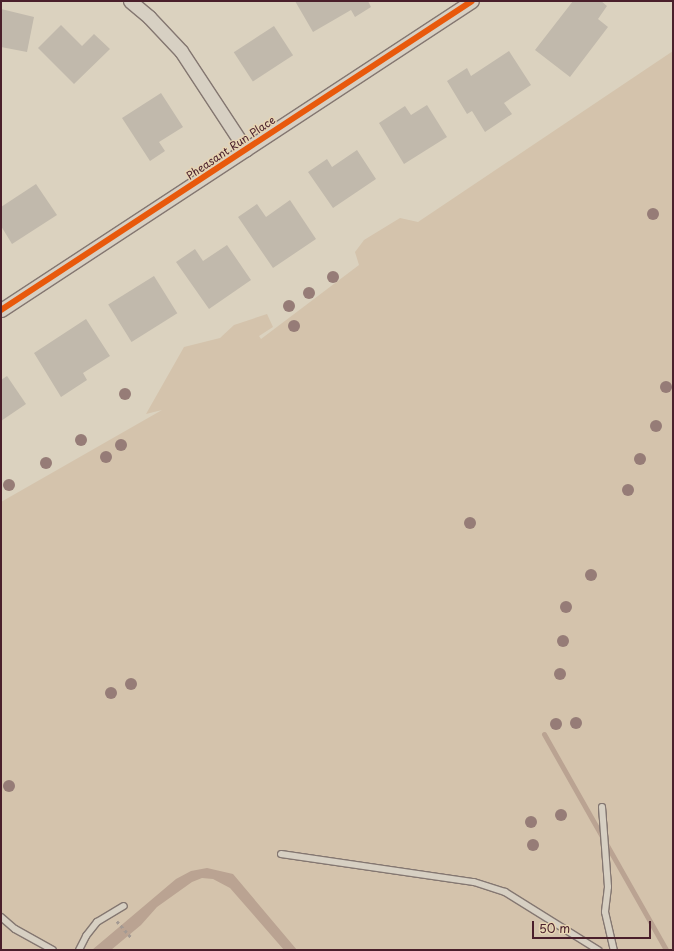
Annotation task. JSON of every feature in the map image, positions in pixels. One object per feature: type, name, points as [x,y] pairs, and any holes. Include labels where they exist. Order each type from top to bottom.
[{"type":"street","points":[[130,1],[149,16],[181,51],[246,150]]},
{"type":"street","name":"Pheasant Run Place","points":[[1,310],[472,1]]},
{"type":"lane","points":[[602,806],[603,845],[608,887],[604,912],[614,950]]},
{"type":"lane","points":[[281,854],[474,882],[505,892],[598,950]]},
{"type":"lane","points":[[78,950],[86,936],[110,913],[124,906]]},
{"type":"lane","points":[[1,917],[15,928],[53,950]]},
{"type":"path","points":[[110,913],[131,937]]},
{"type":"shaded area","points":[[673,51],[673,950],[1,950],[1,502],[162,410],[146,414],[184,347],[220,338],[234,325],[267,314],[273,327],[259,336],[261,339],[359,265],[355,252],[364,240],[400,218],[418,222]]},
{"type":"shaded area","points":[[207,868],[233,874],[297,950],[284,950],[230,888],[213,879],[202,878],[192,882],[157,907],[141,925],[111,950],[92,950],[176,879],[191,871]]},
{"type":"building","points":[[295,1],[368,1],[371,7],[355,17],[351,10],[313,32]]},
{"type":"building","points":[[573,1],[601,1],[607,6],[598,19],[608,27],[570,77],[535,50]]},
{"type":"building","points":[[1,9],[34,17],[27,52],[1,47]]},
{"type":"building","points":[[61,25],[82,46],[94,34],[110,49],[74,84],[38,48]]},
{"type":"building","points":[[274,26],[293,55],[253,81],[234,52]]},
{"type":"building","points":[[509,51],[531,85],[504,103],[512,114],[485,132],[472,111],[467,114],[447,81],[467,68],[471,76]]},
{"type":"building","points":[[161,93],[183,127],[159,142],[165,151],[150,161],[122,118]]},
{"type":"building","points":[[427,105],[447,137],[404,164],[379,123],[405,106],[411,115]]},
{"type":"building","points":[[357,150],[376,179],[333,208],[308,172],[327,159],[332,167]]},
{"type":"building","points":[[36,184],[57,215],[12,244],[1,226],[1,207]]},
{"type":"building","points":[[290,200],[316,239],[273,268],[238,217],[257,204],[266,217]]},
{"type":"building","points":[[227,245],[251,280],[209,309],[176,262],[195,249],[203,261]]},
{"type":"building","points":[[154,276],[177,313],[132,342],[108,305]]},
{"type":"building","points":[[86,319],[110,356],[83,373],[87,380],[61,397],[34,353]]},
{"type":"building","points":[[7,376],[26,404],[1,421],[1,380]]},
{"type":"waterway","points":[[544,734],[666,950]]},
{"type":"cycle path","points":[[1,310],[472,1]]}]
